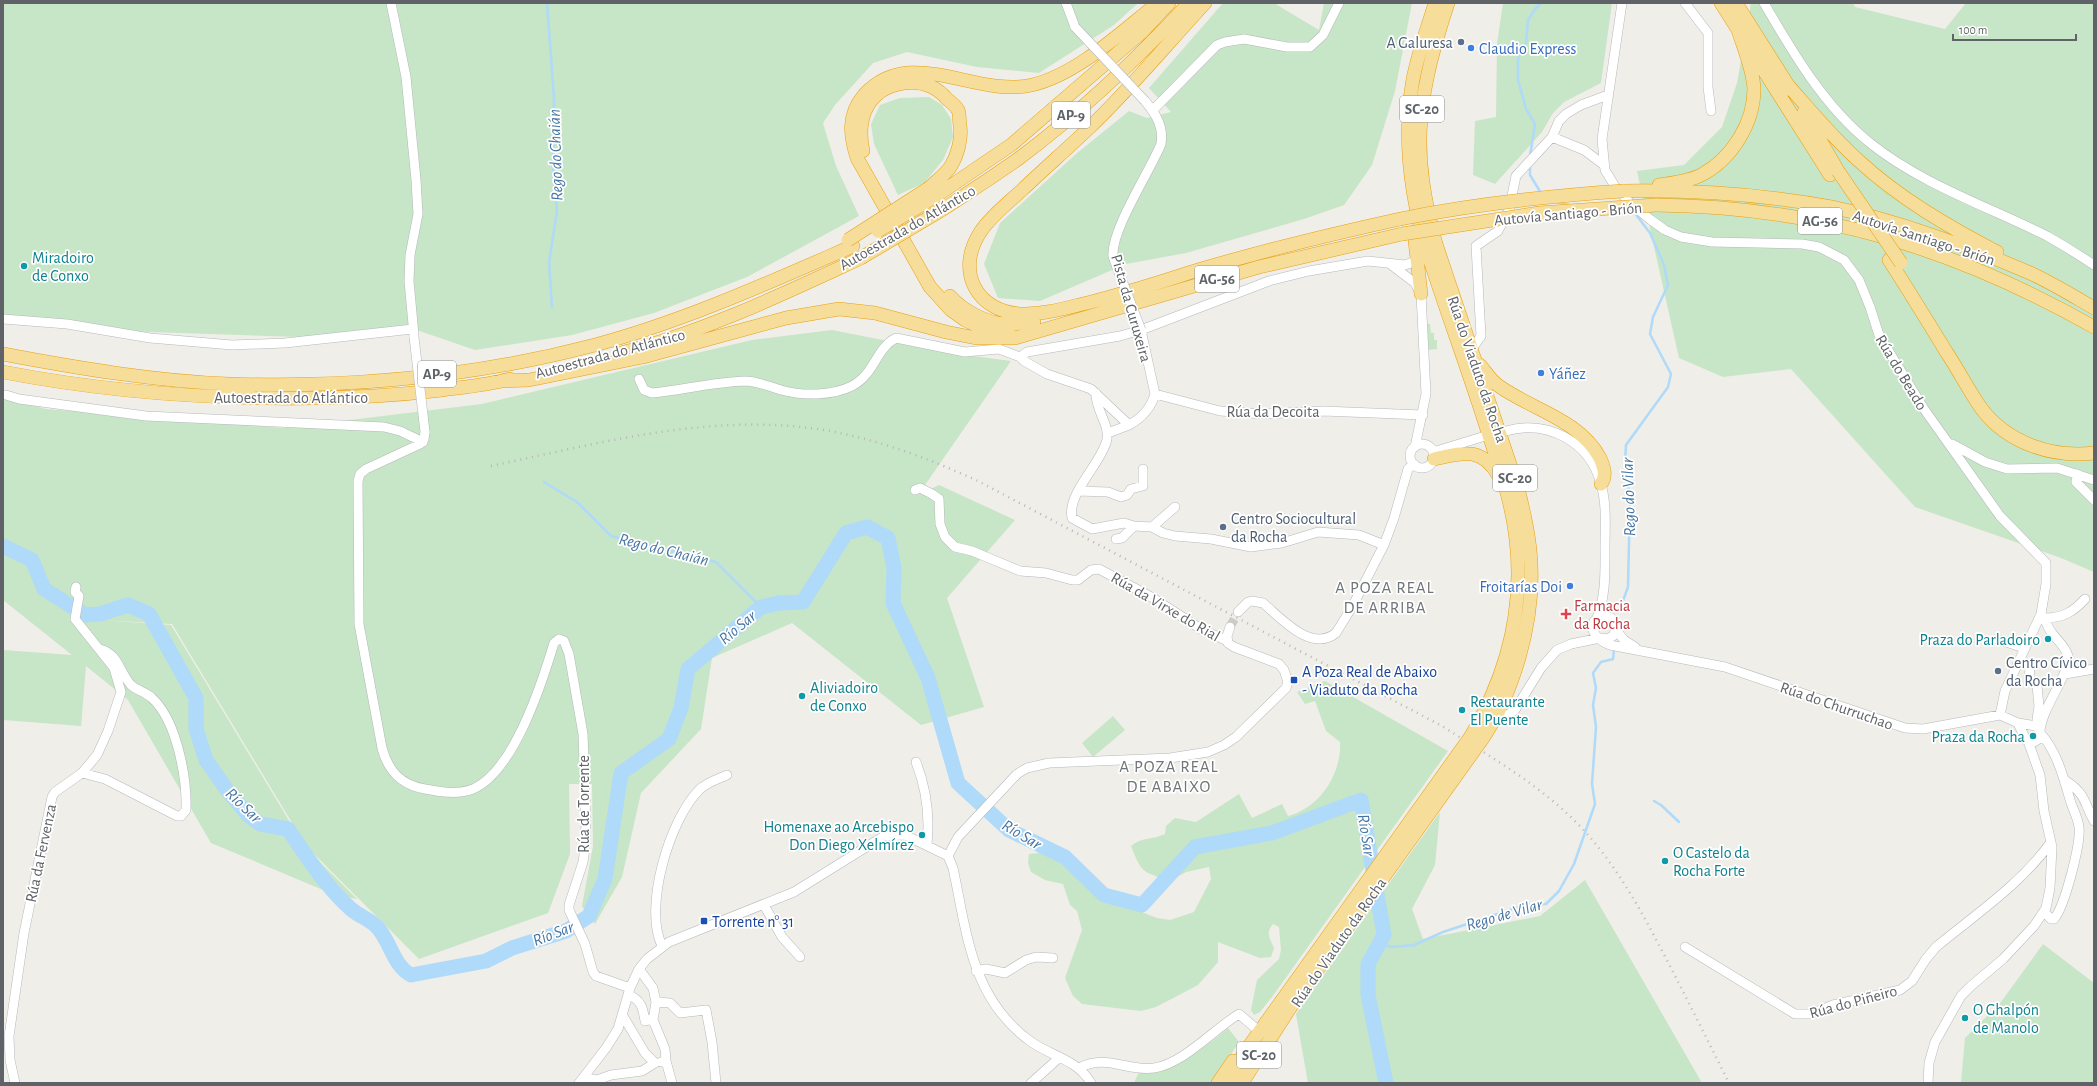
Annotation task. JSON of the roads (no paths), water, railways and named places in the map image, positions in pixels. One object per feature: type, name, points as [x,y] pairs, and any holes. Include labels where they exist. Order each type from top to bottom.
[{"type":"highway","points":[[1033,332],[996,330],[980,327],[964,320],[951,310],[930,287],[857,158],[851,138],[851,122],[861,100],[880,81],[902,73],[913,72],[986,86],[1009,88],[1030,86],[1053,79],[1075,68],[1158,3]]},
{"type":"highway","name":"Autoestrada do Atlántico","points":[[3,354],[43,362],[145,376],[228,384],[334,384],[426,376],[543,357],[596,344],[668,322],[759,288],[850,243],[1011,145],[1142,32],[1169,3]]},
{"type":"highway","name":"Autoestrada do Atlántico","points":[[3,372],[43,380],[139,392],[212,397],[334,399],[409,394],[501,382],[639,348],[676,337],[777,297],[861,258],[940,211],[1019,158],[1089,101],[1144,52],[1189,3]]},
{"type":"highway","points":[[1110,297],[1043,312],[1026,314],[1005,312],[991,307],[982,299],[970,274],[970,258],[974,244],[995,214],[1090,127],[1205,3]]},
{"type":"highway","points":[[1427,3],[1429,25]]},
{"type":"highway","name":"SC-20","points":[[1423,220],[1413,198],[1410,180],[1407,122],[1412,84],[1435,3]]},
{"type":"highway","name":"SC-20","points":[[1423,220],[1421,119],[1426,83],[1448,3]]},
{"type":"highway","points":[[1720,3],[1895,261],[1988,402],[2005,422],[2022,433],[2049,443],[2080,446],[2094,444]]},
{"type":"highway","points":[[1736,3],[1786,82],[1834,173]]},
{"type":"highway","points":[[1643,189],[1702,175],[1724,158],[1736,145],[1749,115],[1754,89],[1750,67],[1738,30]]},
{"type":"highway","points":[[931,193],[951,166],[962,137],[958,111],[943,94],[932,86],[915,82],[894,85],[883,89],[873,98],[864,114],[860,137],[864,157],[938,282],[956,303],[988,320],[1005,324],[1038,321],[1089,306],[1110,297]]},
{"type":"highway","points":[[1786,82],[1825,128],[1859,162],[1885,183],[1929,213],[2030,274]]},
{"type":"highway","name":"Autovía Santiago - Brión","points":[[1110,297],[1251,254],[1318,237],[1400,219],[1557,195],[1643,189],[1727,193],[1767,197],[1833,208],[1909,228],[1968,249],[2030,274],[2094,308]]},
{"type":"highway","points":[[1413,198],[1410,209],[1418,258],[1421,294]]},
{"type":"highway","name":"Autovía Santiago - Brión","points":[[501,382],[529,380],[643,357],[786,318],[839,309],[876,313],[946,332],[976,338],[1015,338],[1259,267],[1402,234],[1539,213],[1656,205],[1712,207],[1771,213],[1814,220],[1891,238],[1926,249],[1984,272],[2032,294],[2092,328]]},
{"type":"highway","name":"Rúa do Viaduto da Rocha","points":[[1229,1083],[1244,1053],[1260,1032],[1285,1006],[1476,739],[1492,725],[1514,672],[1526,625],[1531,564],[1526,522],[1518,488],[1474,354],[1423,220]]},
{"type":"highway","name":"Rúa do Viaduto da Rocha","points":[[1423,220],[1506,487],[1518,552],[1518,595],[1505,662],[1476,739]]},
{"type":"highway","points":[[1895,261],[1982,408],[2003,430],[2029,445],[2056,453],[2078,455],[2094,453]]},
{"type":"highway","points":[[1474,354],[1497,385],[1561,420],[1586,439],[1603,464],[1604,480],[1601,484]]},
{"type":"highway","points":[[1434,456],[1463,453],[1481,456],[1492,465],[1506,487]]},
{"type":"highway","name":"Rúa do Viaduto da Rocha","points":[[1242,1083],[1277,1028],[1285,1006]]},
{"type":"highway","points":[[1252,1083],[1277,1028]]},
{"type":"highway","points":[[1218,1083],[1233,1061],[1244,1053]]},
{"type":"street","points":[[6,395],[19,399],[146,416],[384,427],[424,437],[414,333],[410,270],[418,214],[416,180],[405,68],[391,3]]},
{"type":"street","name":"Pista da Curuxeira","points":[[1066,3],[1075,27],[1153,110],[1158,119],[1163,136],[1161,144],[1126,214],[1116,239],[1113,257],[1141,330],[1155,394]]},
{"type":"street","points":[[1153,110],[1217,45],[1244,39],[1287,47],[1310,48],[1323,35],[1338,3]]},
{"type":"street","name":"Rúa do Beado","points":[[1622,3],[1602,139],[1604,165],[1608,176],[1630,204],[1651,220],[1674,234],[1696,241],[1802,244],[1819,247],[1844,260],[1859,280],[1879,335],[1924,409],[1949,442],[2000,516],[2046,563],[2043,616],[2024,648],[2004,690],[2000,715]]},
{"type":"street","points":[[1685,3],[1708,33],[1708,87],[1711,111]]},
{"type":"street","points":[[1764,3],[1818,89],[1870,142],[1892,158],[1929,179],[1988,210],[2048,237],[2094,265]]},
{"type":"street","points":[[1474,354],[1481,336],[1476,246],[1498,231],[1508,210],[1516,176],[1552,137],[1556,126],[1566,114],[1581,105],[1608,95]]},
{"type":"street","points":[[1552,137],[1584,150],[1604,165]]},
{"type":"street","points":[[1584,150],[1591,149],[1602,139]]},
{"type":"street","points":[[1020,357],[1027,352],[1120,336],[1141,330],[1268,280],[1368,261],[1405,264],[1413,262],[1418,258]]},
{"type":"street","points":[[1386,262],[1400,270],[1415,283],[1421,294],[1426,394],[1423,415],[1411,458],[1414,464],[1425,468],[1434,456],[1482,437]]},
{"type":"street","points":[[3,319],[67,324],[150,338],[232,344],[292,342],[414,333]]},
{"type":"street","points":[[639,379],[644,390],[652,393],[719,383],[748,381],[783,391],[805,393],[836,392],[853,385],[869,373],[888,342],[896,338],[965,352],[999,349],[1020,357],[1024,361],[1047,374],[1091,389],[1129,425]]},
{"type":"street","points":[[1096,393],[1096,401],[1108,433],[1102,452],[1078,491],[1071,510],[1072,518],[1092,529],[1124,523],[1152,528],[1175,536],[1211,539],[1251,547],[1282,543],[1318,532],[1359,535],[1384,545]]},
{"type":"street","points":[[1108,433],[1129,425],[1139,419],[1150,407],[1155,394]]},
{"type":"street","name":"Rúa da Decoita","points":[[1155,394],[1220,411],[1263,414],[1322,411],[1423,415]]},
{"type":"street","points":[[1506,431],[1525,427],[1538,427],[1566,437],[1587,456],[1595,468],[1601,484],[1605,519],[1604,596],[1610,617]]},
{"type":"street","name":"Rúa de Torrente","points":[[424,437],[414,448],[366,469],[360,474],[358,481],[359,624],[380,743],[386,764],[396,775],[407,783],[421,789],[441,792],[460,792],[473,788],[485,781],[509,755],[548,666],[554,643],[562,640],[569,654],[583,734],[586,841],[583,862],[569,905],[573,920],[580,932],[593,972],[596,976],[629,991]]},
{"type":"street","points":[[1949,442],[1985,462],[2007,469],[2057,468],[2094,480]]},
{"type":"street","points":[[1415,447],[1425,445],[1430,448],[1434,456]]},
{"type":"street","points":[[1238,612],[1248,602],[1258,602],[1263,604],[1306,636],[1320,639],[1333,635],[1352,607],[1384,545],[1394,518],[1408,468],[1414,464]]},
{"type":"street","points":[[1078,491],[1108,492],[1121,497],[1127,495],[1131,489],[1143,486],[1143,469]]},
{"type":"street","points":[[2077,474],[2076,482],[2094,500]]},
{"type":"street","name":"Rúa da Virxe do Rial","points":[[915,490],[920,488],[932,494],[939,500],[940,524],[945,537],[955,547],[972,551],[1020,571],[1046,573],[1072,580],[1078,580],[1091,570],[1100,569],[1153,598],[1204,632],[1226,640]]},
{"type":"street","points":[[1152,528],[1175,507]]},
{"type":"street","points":[[1116,539],[1122,538],[1134,526]]},
{"type":"street","name":"Rúa da Fervenza","points":[[15,1083],[10,1060],[9,1036],[24,933],[52,797],[55,792],[82,773],[97,755],[108,731],[121,692],[114,668],[75,619],[78,596],[75,592],[76,587]]},
{"type":"street","points":[[1600,638],[1592,629],[1604,596]]},
{"type":"street","points":[[2036,734],[2049,700],[2066,674],[2068,657],[2065,650],[2050,632],[2043,616],[2065,616],[2085,599]]},
{"type":"street","points":[[1492,725],[1515,710],[1541,668],[1557,650],[1571,644],[1600,638],[1610,638],[1616,630],[1616,622],[1610,617],[1604,615],[1597,618]]},
{"type":"street","points":[[948,856],[955,840],[969,824],[1022,771],[1035,765],[1185,757],[1216,749],[1231,741],[1286,688],[1288,682],[1284,670],[1279,664],[1234,647],[1226,640],[1230,627]]},
{"type":"street","name":"Rúa do Churruchao","points":[[1616,630],[1627,643],[1645,651]]},
{"type":"street","name":"Rúa do Churruchao","points":[[1600,638],[1610,645],[1725,667],[1912,729],[1923,729],[2000,715]]},
{"type":"street","points":[[1997,639],[2024,648]]},
{"type":"street","points":[[82,773],[105,779],[177,816],[185,814],[186,787],[169,725],[161,709],[151,697],[131,685],[113,654],[100,649]]},
{"type":"street","points":[[1928,1083],[1929,1063],[1935,1042],[1962,996],[1971,986],[2003,959],[2034,926],[2044,912],[2050,888],[2051,842],[2044,811],[2040,775],[2033,754],[2039,706],[2037,686],[2029,678],[2030,668],[2020,659]]},
{"type":"street","points":[[2066,674],[2094,669]]},
{"type":"street","points":[[2000,715],[2018,723],[2036,734],[2066,781],[2079,827],[2078,839],[2065,893],[2057,916],[2054,919],[2051,919],[2044,912]]},
{"type":"street","points":[[916,762],[928,803],[929,822],[927,844]]},
{"type":"street","points":[[662,946],[658,935],[656,922],[658,883],[666,850],[677,826],[695,795],[710,783],[727,775]]},
{"type":"street","points":[[2066,781],[2076,787],[2084,798],[2094,821]]},
{"type":"street","points":[[582,1080],[610,1042],[623,1016],[629,991],[639,969],[647,959],[662,946],[683,935],[764,905],[803,888],[884,836],[895,834],[906,835],[927,844],[948,856],[953,868],[976,971],[990,998],[1008,1023],[1033,1043],[1079,1068],[1091,1083]]},
{"type":"street","name":"Rúa do Piñeiro","points":[[1685,947],[1795,1014],[1811,1014],[1833,1005],[1900,990],[1912,981],[1926,959],[1936,947],[2012,884],[2040,858],[2051,842]]},
{"type":"street","points":[[764,905],[782,936],[800,957]]},
{"type":"street","points":[[976,971],[986,969],[1005,973],[1026,960],[1036,957],[1052,958]]},
{"type":"street","points":[[639,969],[653,988],[656,1002],[653,1019],[665,1050],[666,1061],[672,1083]]},
{"type":"street","points":[[629,991],[641,1002],[645,1021],[653,1019]]},
{"type":"street","points":[[656,1002],[670,1003],[680,1013],[706,1010],[712,1042],[716,1083]]},
{"type":"street","points":[[1079,1068],[1098,1061],[1145,1069],[1163,1066],[1203,1041],[1238,1014],[1260,1032]]},
{"type":"street","points":[[623,1016],[645,1054],[655,1063]]},
{"type":"street","points":[[1031,1083],[1060,1057]]},
{"type":"street","points":[[582,1080],[597,1080],[642,1071],[655,1063],[666,1061]]},
{"type":"waterway","name":"Rego do Chaián","points":[[547,3],[554,98],[553,170],[557,211],[549,263],[552,307]]},
{"type":"waterway","name":"Rego do Vilar","points":[[1530,156],[1535,124],[1526,109],[1518,80],[1518,58],[1526,43],[1528,20],[1541,3]]},
{"type":"waterway","name":"Rego do Vilar","points":[[1530,165],[1530,175],[1541,193]]},
{"type":"waterway","name":"Rego do Vilar","points":[[1556,202],[1570,205]]},
{"type":"waterway","name":"Rego do Vilar","points":[[1620,609],[1628,587],[1630,498],[1625,464],[1626,445],[1668,387],[1671,374],[1650,334],[1653,317],[1668,285],[1664,265],[1650,233],[1634,212]]},
{"type":"waterway","name":"Rego do Chaián","points":[[544,482],[577,502],[611,536],[716,562],[761,607]]},
{"type":"waterway","name":"Río Sar","points":[[3,546],[32,560],[44,589],[85,615],[100,614],[128,605],[149,614],[196,698],[196,729],[206,760],[227,790],[249,816],[260,824],[288,829],[317,871],[333,891],[351,909],[372,922],[378,928],[400,966],[411,975],[486,961],[512,948],[566,931],[589,916],[605,879],[621,773],[669,739],[681,708],[688,669],[761,607],[779,603],[803,602],[846,533],[867,527],[888,538],[894,568],[893,603],[928,678],[958,783],[1009,830],[1065,857],[1104,895],[1142,905],[1195,847],[1272,833],[1361,800],[1384,935],[1368,964],[1368,995],[1386,1083]]},
{"type":"waterway","name":"Rego de Vilar","points":[[1379,944],[1393,947],[1414,945],[1443,932],[1525,905],[1546,904],[1559,891],[1574,864],[1595,804],[1592,784],[1596,727],[1593,705],[1596,688],[1593,673],[1601,662],[1613,659],[1614,650]]},
{"type":"waterway","points":[[1654,801],[1661,805],[1679,822]]},
{"type":"tunnel","points":[[1230,627],[1238,612]]},
{"type":"railway","points":[[491,466],[615,440],[698,427],[782,425],[824,430],[882,444],[939,464],[976,480],[1442,726],[1495,759],[1546,795],[1592,839],[1618,874],[1662,950],[1729,1083]]},
{"type":"place","name":"A Galuresa","points":[[1461,42]]},
{"type":"place","name":"Claudio Express","points":[[1471,48]]},
{"type":"place","name":"Miradoiro de Conxo","points":[[24,266]]},
{"type":"place","name":"Yáñez","points":[[1541,373]]},
{"type":"place","name":"Centro Sociocultural da Rocha","points":[[1223,527]]},
{"type":"place","name":"Froitarías Doi","points":[[1570,586]]},
{"type":"place","name":"Farmacia da Rocha","points":[[1566,614]]},
{"type":"place","name":"Praza do Parladoiro","points":[[2048,639]]},
{"type":"place","name":"Centro Cívico da Rocha","points":[[1998,671]]},
{"type":"place","name":"A Poza Real de Abaixo - Viaduto da Rocha","points":[[1294,680]]},
{"type":"place","name":"Aliviadoiro de Conxo","points":[[802,696]]},
{"type":"place","name":"Restaurante El Puente","points":[[1462,710]]},
{"type":"place","name":"Praza da Rocha","points":[[2033,736]]},
{"type":"place","name":"Homenaxe ao Arcebispo Don Diego Xelmírez","points":[[922,835]]},
{"type":"place","name":"O Castelo da Rocha Forte","points":[[1665,861]]},
{"type":"place","name":"Torrente n° 31","points":[[704,921]]},
{"type":"place","name":"O Ghalpón de Manolo","points":[[1965,1018]]},
{"type":"district","name":"A POZA REAL DE ARRIBA","points":[[1385,597]]},
{"type":"district","name":"A POZA REAL DE ABAIXO","points":[[1169,776]]}]
